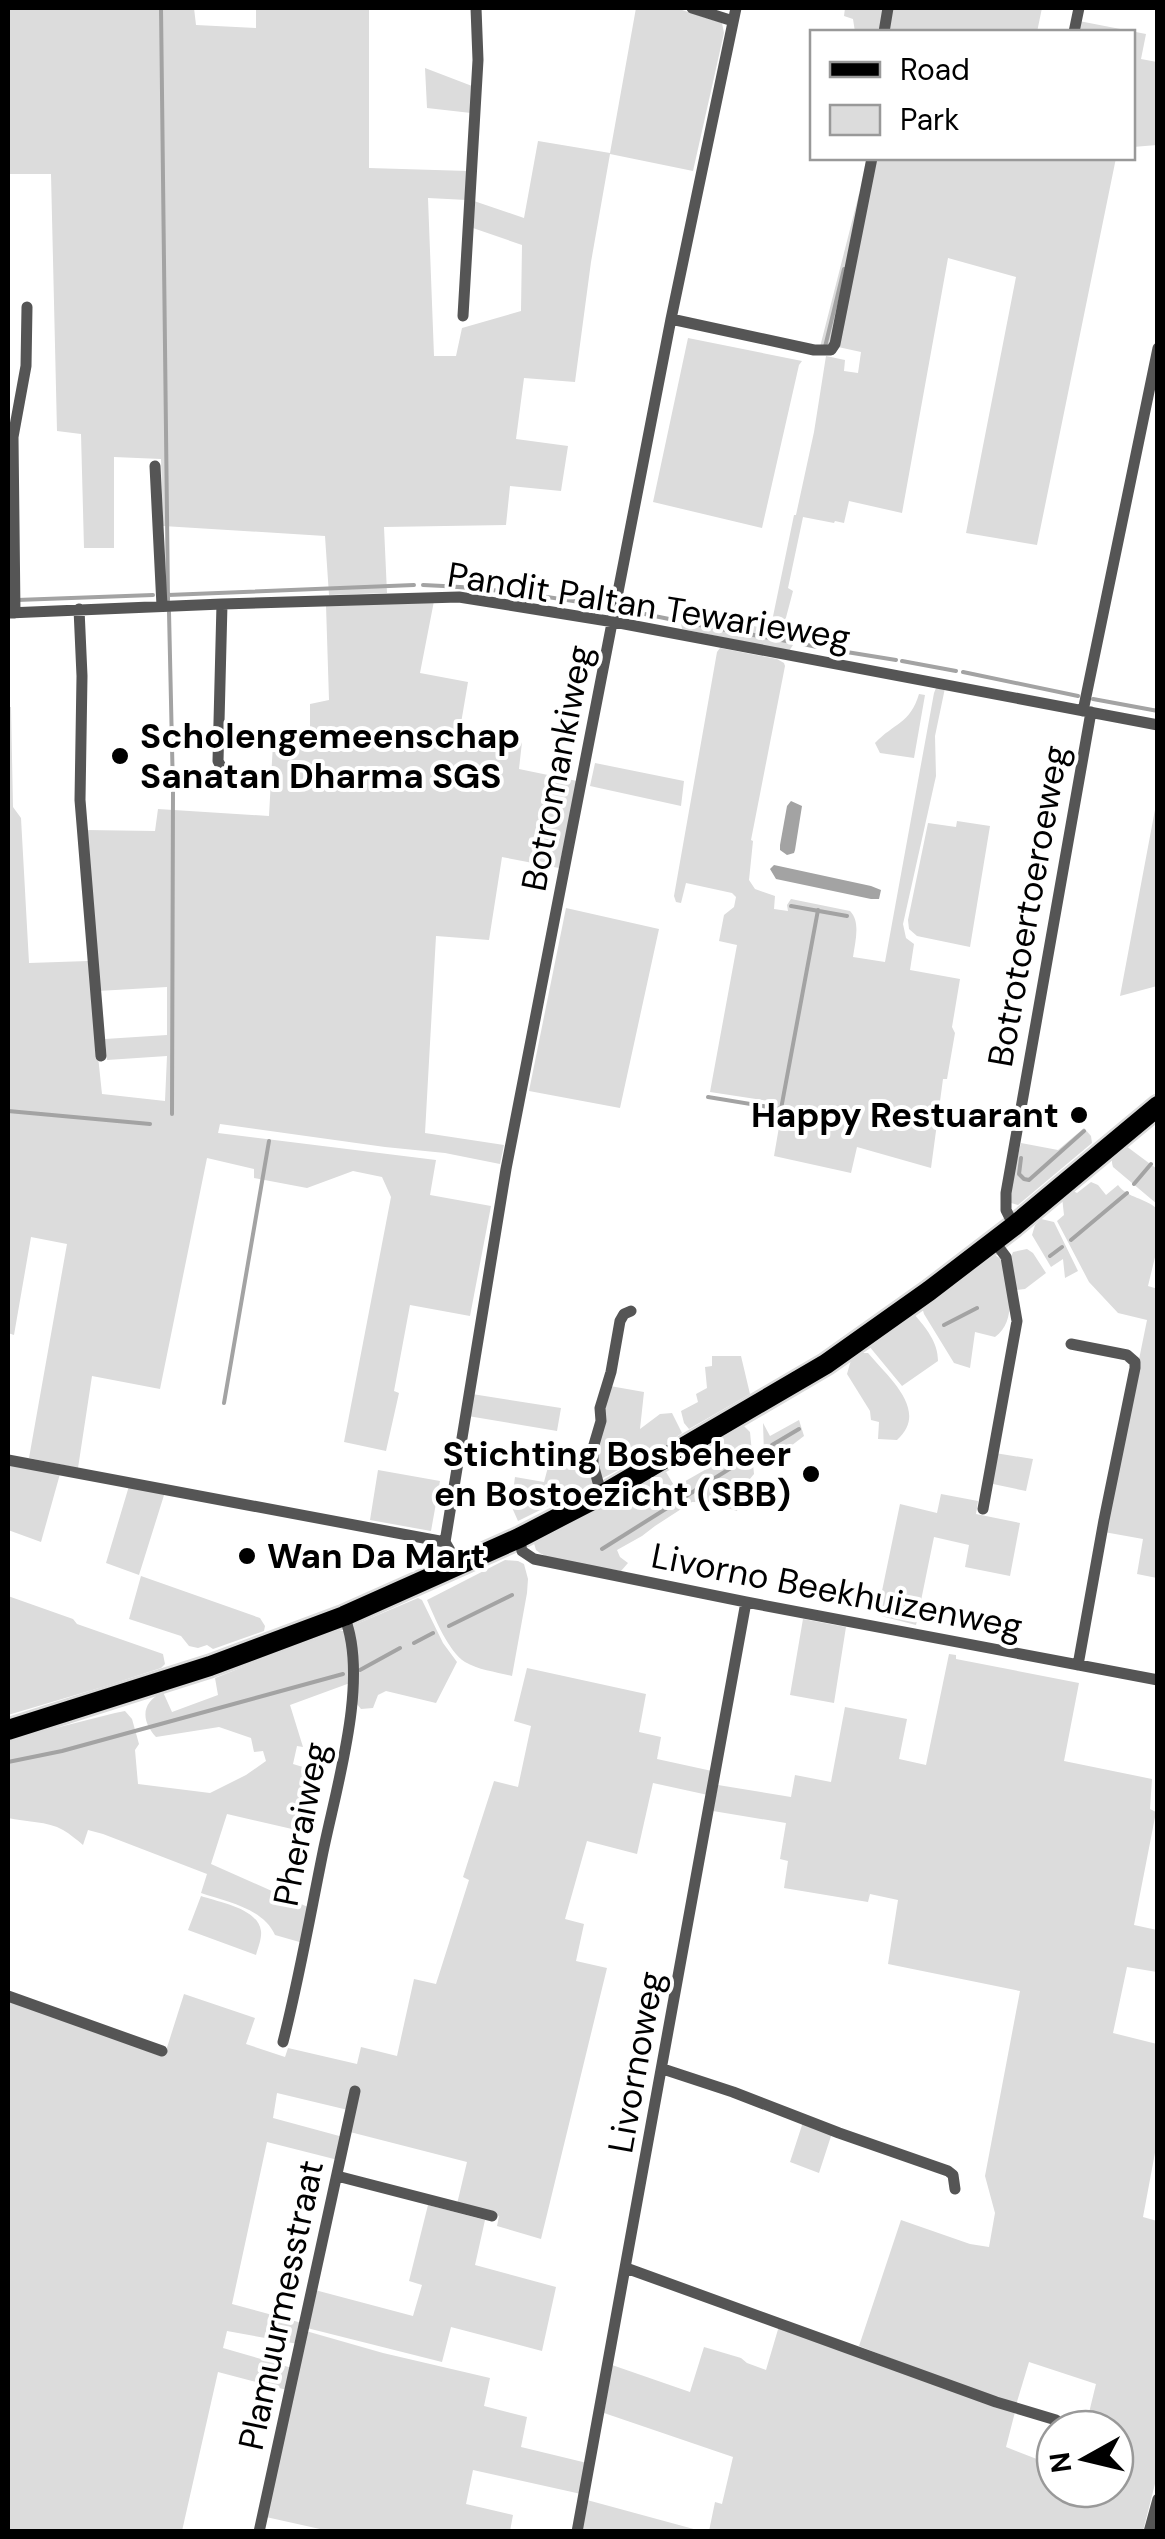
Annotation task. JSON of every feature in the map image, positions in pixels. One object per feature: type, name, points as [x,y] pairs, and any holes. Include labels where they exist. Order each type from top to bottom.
[{"type":"main road","points":[[8,1730],[210,1666],[344,1616],[519,1538],[631,1479],[826,1364],[1014,1226],[1158,1106]]},
{"type":"street","points":[[463,316],[478,60],[476,8]]},
{"type":"street","points":[[692,8],[734,14]]},
{"type":"street","name":"Botromankiweg","points":[[444,1542],[506,1170],[734,14]]},
{"type":"street","points":[[672,319],[814,350],[831,350],[836,344],[872,160]]},
{"type":"street","points":[[11,613],[13,437],[26,366],[26,307]]},
{"type":"street","name":"Botrotoertoeroeweg","points":[[1014,1226],[1006,1210],[1006,1193],[1087,711],[1158,348]]},
{"type":"street","points":[[155,466],[162,606]]},
{"type":"street","name":"Pandit Paltan Tewarieweg","points":[[11,613],[459,598],[614,622],[1158,725]]},
{"type":"street","points":[[222,604],[218,761],[226,776]]},
{"type":"street","points":[[79,609],[80,800],[102,1056]]},
{"type":"street","points":[[983,1509],[1016,1321],[1006,1258],[994,1240]]},
{"type":"street","points":[[599,1486],[592,1448],[620,1321],[630,1311]]},
{"type":"street","points":[[1071,1344],[1127,1355],[1135,1368],[1078,1665]]},
{"type":"street","points":[[8,1460],[444,1542],[458,1566]]},
{"type":"street","name":"Livorno Beekhuizenweg","points":[[519,1538],[522,1551],[534,1559],[1158,1680]]},
{"type":"street","name":"Livornoweg","points":[[577,2532],[746,1602]]},
{"type":"street","name":"Pheraiweg","points":[[284,2042],[352,1710],[352,1649],[344,1616]]},
{"type":"street","points":[[8,1996],[162,2051]]},
{"type":"street","points":[[662,2069],[948,2171],[953,2175],[955,2189]]},
{"type":"street","name":"Plamuurmesstraat","points":[[259,2532],[354,2091]]},
{"type":"street","points":[[337,2176],[492,2216]]},
{"type":"street","points":[[626,2268],[1035,2414]]},
{"type":"street","points":[[1149,2532],[1158,2499]]},
{"type":"green space","points":[[8,8],[194,8],[196,25],[256,28],[256,8],[369,8],[369,168],[468,171],[467,200],[428,198],[434,356],[456,356],[462,328],[521,311],[522,245],[470,227],[471,200],[524,218],[538,141],[610,153],[636,8],[676,8],[722,23],[724,33],[693,171],[610,154],[575,382],[524,378],[516,439],[568,446],[561,491],[510,486],[506,525],[384,527],[387,593],[329,595],[325,536],[163,526],[161,459],[114,457],[114,548],[84,548],[81,434],[57,431],[51,174],[8,174]]},
{"type":"green space","points":[[845,8],[885,8],[881,30],[855,30],[853,19],[844,16]]},
{"type":"green space","points":[[891,8],[1042,8],[1037,30],[887,30]]},
{"type":"green space","points":[[1079,21],[1125,30],[1077,30]]},
{"type":"green space","points":[[1135,32],[1146,34],[1141,59],[1157,62],[1157,145],[1135,147]]},
{"type":"green space","points":[[425,68],[472,86],[471,113],[427,108]]},
{"type":"green space","points":[[875,160],[1116,160],[1037,545],[966,533],[1016,277],[948,258],[902,513],[849,501],[844,523],[803,517],[788,588],[793,591],[783,629],[793,632],[789,651],[682,629],[681,623],[691,613],[768,629],[771,626],[814,432],[826,356],[845,360],[844,371],[858,373],[861,352],[838,347]]},
{"type":"green space","points":[[859,194],[863,195],[833,343],[820,347]]},
{"type":"green space","points":[[688,338],[802,361],[762,528],[653,502]]},
{"type":"green space","points":[[434,601],[420,673],[468,682],[460,729],[522,742],[519,769],[577,781],[559,868],[502,857],[489,940],[436,936],[425,1133],[504,1145],[500,1164],[445,1153],[220,1124],[218,1133],[436,1160],[430,1195],[491,1206],[470,1316],[410,1305],[394,1391],[399,1393],[386,1451],[344,1442],[391,1197],[382,1177],[353,1171],[307,1188],[254,1178],[254,1169],[207,1158],[160,1389],[92,1376],[78,1468],[29,1458],[67,1244],[31,1237],[14,1335],[8,1333],[8,707],[13,807],[21,818],[29,963],[88,961],[102,1094],[165,1101],[167,1056],[107,1060],[105,1039],[167,1035],[167,987],[98,991],[86,830],[155,831],[158,809],[269,816],[273,743],[310,744],[310,704],[329,700],[326,605]]},
{"type":"green space","points":[[720,648],[777,659],[785,666],[751,840],[749,880],[755,889],[775,896],[774,909],[788,911],[791,899],[850,911],[856,926],[853,957],[885,962],[934,693],[936,688],[945,688],[935,736],[936,776],[903,924],[906,938],[914,944],[910,970],[960,979],[952,1027],[955,1033],[947,1079],[943,1079],[931,1168],[857,1147],[851,1173],[774,1156],[779,1127],[772,1125],[775,1102],[710,1092],[737,945],[719,941],[724,915],[734,907],[736,897],[686,883],[681,903],[674,896]]},
{"type":"green space","points":[[919,694],[925,695],[914,758],[880,753],[875,743],[906,717]]},
{"type":"green space","points":[[595,763],[684,781],[681,806],[590,786]]},
{"type":"green space","points":[[1157,799],[1157,986],[1120,996]]},
{"type":"green space","points":[[957,821],[990,826],[970,947],[917,936],[909,929],[908,920],[928,823],[956,827]]},
{"type":"green space","points":[[566,908],[659,929],[620,1108],[529,1091]]},
{"type":"green space","points":[[1084,1128],[1092,1143],[1018,1205],[1011,1203],[1011,1183],[1021,1143],[1058,1150]]},
{"type":"green space","points":[[1126,1146],[1157,1169],[1157,1204],[1113,1167],[1113,1156]]},
{"type":"green space","points":[[1091,1182],[1106,1195],[1118,1185],[1157,1209],[1157,1249],[1148,1286],[1158,1289],[1157,1578],[1137,1574],[1143,1539],[1104,1532],[1147,1320],[1118,1313],[1089,1282],[1057,1221],[1064,1215],[1062,1197],[1077,1193]]},
{"type":"green space","points":[[1041,1219],[1054,1222],[1078,1271],[1065,1278],[1063,1259],[1051,1267],[1032,1235]]},
{"type":"green space","points":[[1027,1249],[1046,1273],[1025,1289],[1016,1290],[1010,1259],[1013,1252]]},
{"type":"green space","points":[[995,1255],[1005,1262],[1007,1322],[995,1337],[975,1332],[970,1368],[954,1363],[922,1307],[987,1256]]},
{"type":"green space","points":[[910,1314],[930,1336],[938,1361],[902,1386],[869,1346]]},
{"type":"green space","points":[[859,1353],[868,1353],[895,1383],[908,1406],[906,1429],[897,1440],[878,1439],[879,1422],[871,1420],[870,1411],[847,1374],[851,1360]]},
{"type":"green space","points":[[712,1356],[741,1356],[750,1394],[689,1429],[681,1411],[698,1402],[696,1394],[707,1388],[705,1367],[712,1366]]},
{"type":"green space","points":[[610,1386],[644,1392],[640,1429],[660,1414],[672,1413],[682,1433],[601,1479],[594,1458]]},
{"type":"green space","points":[[472,1394],[561,1408],[557,1431],[468,1416]]},
{"type":"green space","points":[[799,1420],[804,1436],[773,1464],[767,1462],[763,1423],[770,1436]]},
{"type":"green space","points":[[744,1426],[750,1432],[754,1474],[744,1486],[737,1511],[709,1502],[692,1502],[617,1550],[628,1563],[621,1571],[565,1563],[536,1550],[533,1540],[666,1472],[675,1487],[710,1467],[713,1445]]},
{"type":"green space","points":[[590,1453],[594,1482],[591,1485],[518,1521],[510,1503],[515,1477],[544,1482],[551,1456]]},
{"type":"green space","points":[[995,1453],[1033,1459],[1026,1491],[993,1484]]},
{"type":"green space","points":[[8,1464],[60,1474],[41,1542],[8,1530]]},
{"type":"green space","points":[[378,1470],[440,1481],[431,1531],[370,1520]]},
{"type":"green space","points":[[129,1486],[165,1492],[139,1575],[106,1563]]},
{"type":"green space","points":[[941,1494],[978,1501],[976,1514],[1020,1523],[1010,1576],[965,1567],[969,1545],[934,1537],[916,1625],[877,1615],[900,1504],[937,1513]]},
{"type":"green space","points":[[505,1560],[524,1564],[528,1579],[512,1676],[476,1667],[459,1657],[427,1600]]},
{"type":"green space","points":[[141,1576],[260,1618],[264,1631],[213,1649],[207,1645],[189,1646],[181,1636],[129,1619]]},
{"type":"green space","points":[[8,1596],[163,1654],[165,1664],[8,1715]]},
{"type":"green space","points":[[418,1598],[457,1662],[436,1703],[386,1691],[378,1695],[373,1708],[361,1709],[356,1703],[354,1625]]},
{"type":"green space","points":[[803,1619],[846,1627],[834,1703],[790,1695]]},
{"type":"green space","points":[[334,1631],[344,1631],[347,1636],[350,1683],[290,1705],[303,1747],[297,1746],[293,1764],[306,1768],[292,1829],[227,1814],[211,1864],[310,1908],[303,1943],[275,1935],[262,1918],[243,1907],[201,1893],[207,1874],[103,1834],[88,1830],[83,1845],[57,1827],[8,1818],[8,1740],[125,1711],[132,1719],[139,1744],[135,1750],[138,1784],[210,1793],[246,1775],[266,1761],[263,1751],[254,1752],[251,1738],[219,1727],[156,1737],[147,1724],[147,1706],[163,1692],[172,1712],[218,1695],[215,1678]]},
{"type":"green space","points":[[949,1654],[956,1655],[956,1659],[1079,1683],[1064,1761],[1152,1779],[1150,1809],[1156,1812],[1134,1925],[1157,1930],[1157,1972],[1127,1967],[1113,2033],[1157,2044],[1157,2142],[1143,2217],[1157,2221],[1158,2472],[1143,2531],[709,2531],[715,2502],[722,2504],[733,2457],[604,2413],[612,2365],[690,2392],[704,2347],[766,2370],[779,2326],[1015,2412],[1006,2447],[1035,2458],[1035,2509],[1135,2509],[1135,2409],[1090,2409],[1096,2384],[1029,2362],[1016,2405],[859,2346],[901,2220],[989,2247],[995,2213],[985,2176],[1020,1991],[888,1964],[898,1900],[870,1894],[868,1902],[784,1888],[788,1861],[780,1859],[786,1823],[713,1811],[718,1785],[791,1797],[795,1775],[831,1782],[845,1707],[907,1719],[899,1759],[926,1765]]},
{"type":"green space","points":[[527,1668],[646,1694],[639,1732],[661,1737],[657,1759],[712,1771],[708,1795],[653,1783],[637,1854],[587,1841],[565,1919],[584,1924],[576,1961],[607,1968],[541,2239],[497,2226],[499,2216],[457,2204],[467,2162],[350,2132],[348,2110],[277,2093],[273,2118],[343,2137],[338,2160],[267,2142],[232,2304],[302,2323],[298,2344],[227,2331],[223,2348],[292,2368],[287,2390],[218,2372],[182,2531],[8,2531],[8,2000],[164,2057],[184,1994],[255,2018],[246,2044],[285,2057],[288,2048],[357,2064],[361,2047],[397,2056],[414,1979],[436,1984],[469,1880],[463,1877],[494,1781],[518,1787],[531,1726],[514,1721]]},
{"type":"green space","points":[[201,1896],[253,1917],[261,1931],[256,1955],[188,1930]]},
{"type":"green space","points":[[804,2119],[833,2130],[819,2173],[790,2162]]},
{"type":"green space","points":[[428,2205],[485,2220],[475,2265],[556,2287],[542,2351],[451,2327],[442,2362],[307,2328],[315,2290],[413,2316],[422,2285],[409,2281]]},
{"type":"green space","points":[[306,2331],[490,2378],[484,2406],[527,2417],[521,2447],[587,2463],[581,2494],[473,2470],[466,2504],[513,2515],[510,2531],[329,2531],[266,2517]]},
{"type":"green space","points":[[587,2500],[701,2531],[581,2532]]},
{"type":"shaded area","points":[[791,801],[802,806],[795,850],[787,855],[780,845]]},
{"type":"shaded area","points":[[774,865],[871,886],[881,890],[879,899],[776,879],[770,869]]},
{"type":"waterway","points":[[161,8],[168,600]]},
{"type":"waterway","points":[[825,347],[844,269]]},
{"type":"waterway","points":[[168,595],[414,585]]},
{"type":"waterway","points":[[423,585],[516,593],[608,607]]},
{"type":"waterway","points":[[17,600],[153,595]]},
{"type":"waterway","points":[[625,610],[674,620]]},
{"type":"waterway","points":[[169,612],[172,1114]]},
{"type":"waterway","points":[[688,623],[792,642]]},
{"type":"waterway","points":[[803,644],[817,647]]},
{"type":"waterway","points":[[828,649],[896,660]]},
{"type":"waterway","points":[[902,661],[956,671]]},
{"type":"waterway","points":[[963,672],[1078,696]]},
{"type":"waterway","points":[[1093,699],[1158,711]]},
{"type":"waterway","points":[[791,906],[847,916]]},
{"type":"waterway","points":[[708,1097],[781,1109],[818,910]]},
{"type":"waterway","points":[[8,1111],[150,1124]]},
{"type":"waterway","points":[[1021,1158],[1019,1174],[1029,1180],[1084,1131]]},
{"type":"waterway","points":[[224,1403],[269,1141]]},
{"type":"waterway","points":[[1134,1184],[1151,1164]]},
{"type":"waterway","points":[[1071,1240],[1127,1193]]},
{"type":"waterway","points":[[1050,1256],[1062,1247]]},
{"type":"waterway","points":[[944,1325],[977,1308]]},
{"type":"waterway","points":[[772,1445],[799,1429]]},
{"type":"waterway","points":[[602,1549],[742,1461]]},
{"type":"waterway","points":[[449,1626],[512,1595]]},
{"type":"waterway","points":[[414,1643],[433,1633]]},
{"type":"waterway","points":[[360,1670],[400,1648]]},
{"type":"waterway","points":[[8,1762],[62,1751],[343,1674]]},
{"type":"place","name":"Scholengemeenschap Sanatan Dharma SGS","points":[[120,756]]},
{"type":"place","name":"Happy Restuarant","points":[[1079,1115]]},
{"type":"place","name":"Stichting Bosbeheer en Bostoezicht (SBB)","points":[[811,1474]]},
{"type":"place","name":"Wan Da Mart","points":[[247,1556]]}]
